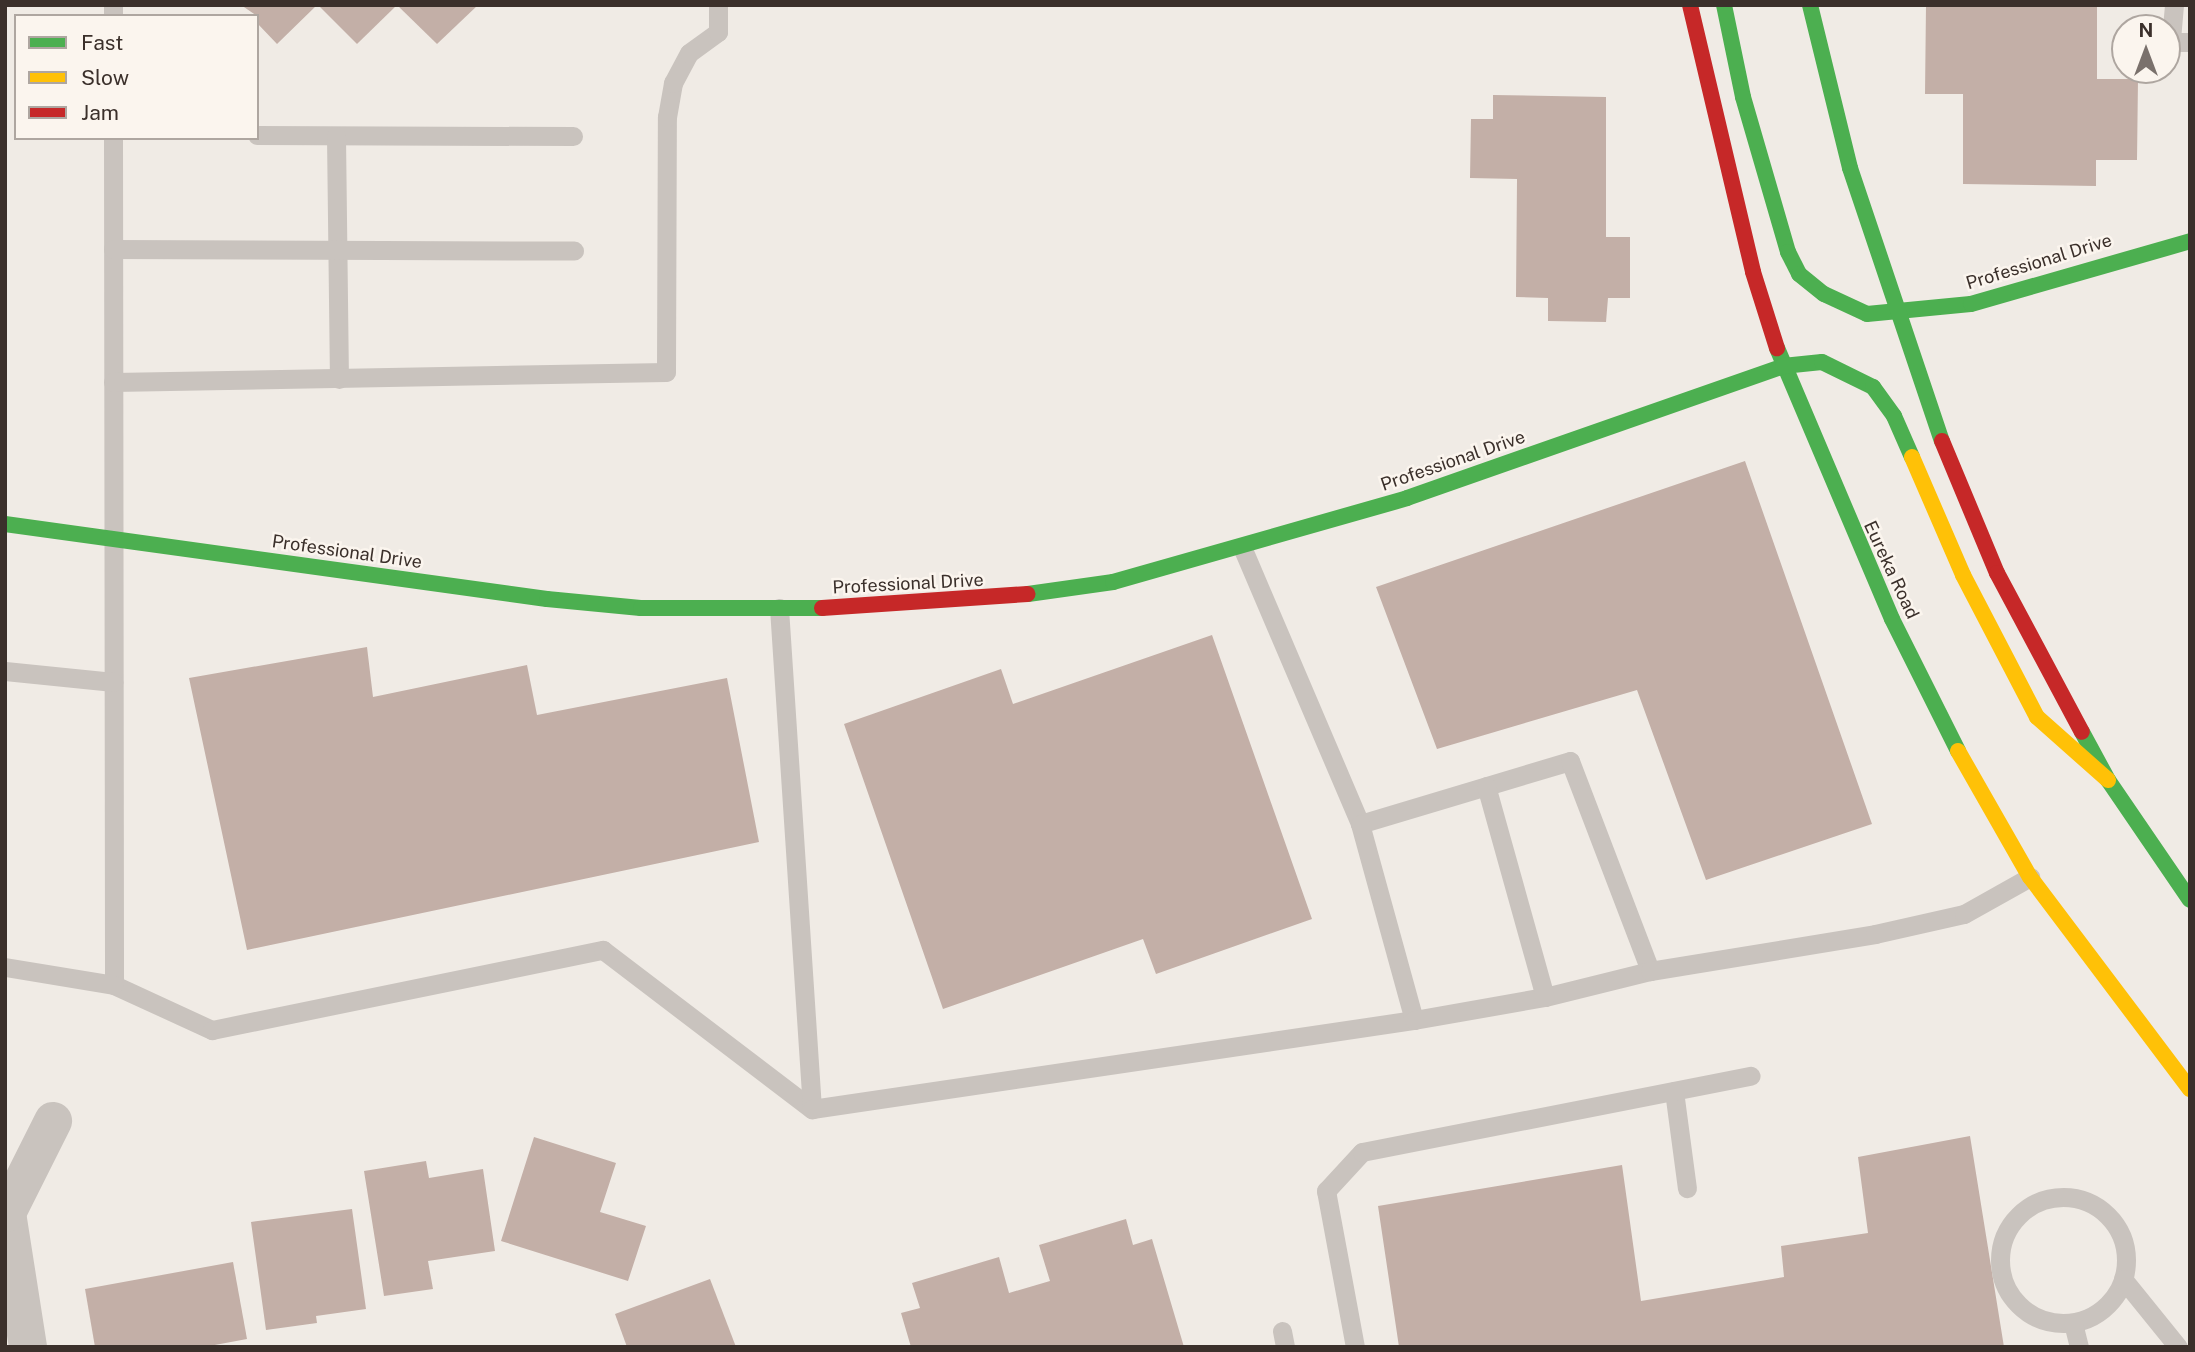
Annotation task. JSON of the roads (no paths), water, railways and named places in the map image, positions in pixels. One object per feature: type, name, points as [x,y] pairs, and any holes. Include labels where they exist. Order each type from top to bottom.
[{"type":"main road","name":"Eureka Road","points":[[1690,5],[1753,272],[1783,366],[1892,619],[1969,772],[2030,877],[2190,1089]]},
{"type":"main road","name":"Professional Drive","points":[[1724,5],[1743,97],[1788,252],[1798,274],[1824,294],[1867,314],[1898,314],[1971,304],[2190,241]]},
{"type":"main road","points":[[1810,5],[1850,168],[1924,400],[1997,573],[2108,780],[2190,900]]},
{"type":"main road","name":"Professional Drive","points":[[5,524],[547,599],[642,608],[779,608],[992,599],[1113,582],[1242,547],[1408,498],[1783,366],[1822,362],[1873,387],[1894,416],[1963,575],[2037,718],[2108,780]]},
{"type":"street","points":[[28,1347],[7,1213],[53,1121]]},
{"type":"lane","points":[[113,382],[666,372],[667,117],[673,83],[689,53],[718,32],[718,5]]},
{"type":"lane","points":[[2174,5],[2171,42],[2190,42]]},
{"type":"lane","points":[[259,135],[573,136]]},
{"type":"lane","points":[[337,136],[339,379]]},
{"type":"lane","points":[[113,140],[114,985]]},
{"type":"lane","points":[[113,249],[574,251]]},
{"type":"lane","points":[[1242,547],[1360,824],[1414,1020]]},
{"type":"lane","points":[[779,608],[812,1109]]},
{"type":"lane","points":[[5,671],[113,682]]},
{"type":"lane","points":[[1360,824],[1570,761],[1650,971]]},
{"type":"lane","points":[[1486,786],[1545,997]]},
{"type":"lane","points":[[5,967],[114,985],[212,1030],[603,950],[812,1109],[1414,1020],[1545,997],[1650,971],[1875,934],[1964,914],[2030,877]]},
{"type":"lane","points":[[1355,1347],[1326,1191],[1362,1152],[1751,1076]]},
{"type":"lane","points":[[1674,1091],[1687,1188]]},
{"type":"lane","points":[[2071,1196],[2094,1204],[2114,1220],[2125,1243],[2123,1279],[2120,1292],[2103,1310],[2073,1322],[2056,1324],[2032,1316],[2013,1300],[2001,1278],[2003,1241],[2023,1210],[2045,1198],[2071,1196]]},
{"type":"lane","points":[[2123,1279],[2178,1347]]},
{"type":"lane","points":[[2073,1322],[2079,1347]]}]
